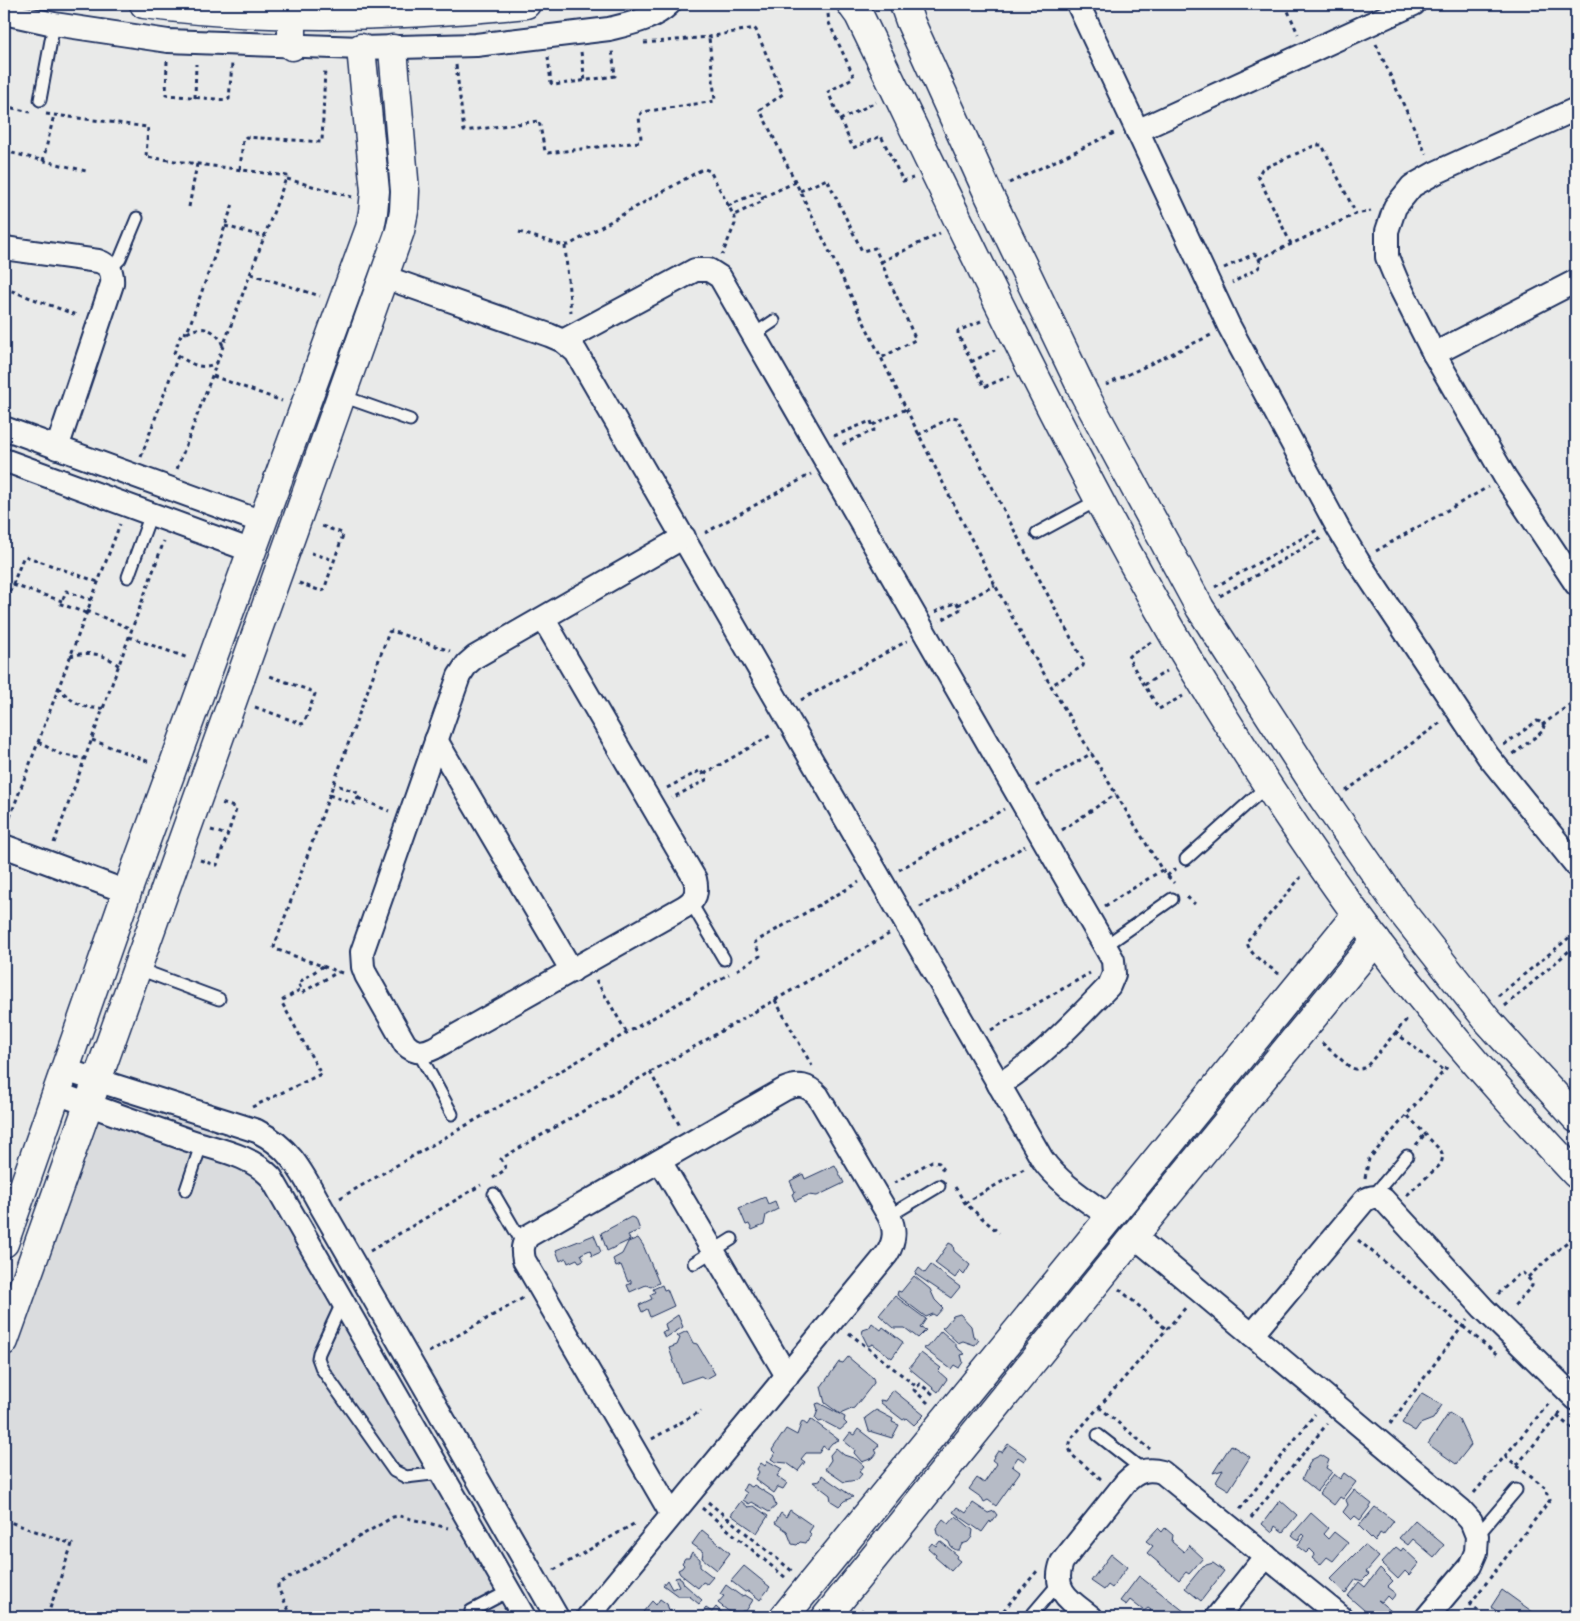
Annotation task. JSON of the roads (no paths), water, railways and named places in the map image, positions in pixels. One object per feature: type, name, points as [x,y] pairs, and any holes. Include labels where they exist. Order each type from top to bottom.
[{"type":"street","points":[[144,4],[292,15],[373,15],[454,11],[526,4]]},
{"type":"street","points":[[4,13],[54,24],[168,41],[393,49],[454,46],[609,29],[647,17],[668,4]]},
{"type":"street","points":[[904,4],[988,193],[1085,395],[1198,603],[1323,799],[1402,912],[1484,1016],[1576,1118]]},
{"type":"street","points":[[1078,4],[1229,326],[1336,524],[1358,562],[1492,762],[1576,865]]},
{"type":"street","points":[[1135,128],[1414,4]]},
{"type":"street","points":[[840,8],[859,15],[1098,500],[1171,631],[1203,684],[1316,859],[1356,915],[1463,1049],[1576,1174]]},
{"type":"street","points":[[292,15],[292,46]]},
{"type":"street","points":[[4,1243],[127,892],[370,228],[374,203],[374,178],[361,48]]},
{"type":"street","points":[[4,1341],[400,231],[405,201],[393,49]]},
{"type":"street","points":[[1576,109],[1435,173],[1412,186],[1395,207],[1386,231],[1387,257],[1396,281],[1434,354],[1505,477],[1576,584]]},
{"type":"street","points":[[4,248],[98,261],[105,264],[113,276],[112,284],[56,448]]},
{"type":"street","points":[[384,277],[568,338],[695,270],[709,270],[715,272],[720,277],[1109,953],[1114,974],[1109,986],[1040,1055],[999,1086]]},
{"type":"street","points":[[1434,354],[1576,281]]},
{"type":"street","points":[[568,338],[570,346],[581,359],[1042,1159],[1062,1182],[1110,1217]]},
{"type":"street","points":[[305,405],[339,404]]},
{"type":"street","points":[[4,428],[262,522]]},
{"type":"street","points":[[4,460],[252,551]]},
{"type":"street","points":[[543,618],[695,879],[696,895],[691,903],[427,1052],[411,1050],[404,1044],[370,983],[363,967],[362,952],[462,670],[472,659],[543,618],[686,541]]},
{"type":"street","points":[[436,740],[579,967]]},
{"type":"street","points":[[1288,816],[1323,799]]},
{"type":"street","points":[[4,846],[127,892]]},
{"type":"street","points":[[784,1617],[1356,915]]},
{"type":"street","points":[[826,1617],[1376,940]]},
{"type":"street","points":[[61,1082],[92,1092],[225,1121],[257,1131],[280,1144],[297,1165],[557,1617]]},
{"type":"street","points":[[588,1617],[669,1510],[690,1493],[892,1246],[895,1236],[889,1216],[818,1096],[812,1089],[803,1085],[785,1089],[528,1236],[523,1244],[524,1260],[669,1510]]},
{"type":"street","points":[[92,1092],[201,1145],[254,1162],[271,1177],[524,1617]]},
{"type":"street","points":[[660,1161],[723,1245],[787,1376]]},
{"type":"street","points":[[1252,1335],[1342,1227],[1371,1197],[1383,1199],[1487,1311],[1571,1393]]},
{"type":"street","points":[[1134,1236],[1461,1510],[1471,1521],[1477,1536],[1476,1552],[1470,1566],[1427,1617]]},
{"type":"street","points":[[330,1279],[353,1263]]},
{"type":"street","points":[[1016,1332],[1042,1351]]},
{"type":"street","points":[[1091,1617],[1063,1593],[1060,1573],[1133,1474],[1152,1471],[1232,1529],[1341,1617]]},
{"type":"street","points":[[1217,1617],[1266,1556]]},
{"type":"lane","points":[[40,100],[54,24]]},
{"type":"lane","points":[[110,269],[120,259],[137,218]]},
{"type":"lane","points":[[752,335],[774,321]]},
{"type":"lane","points":[[339,404],[410,420]]},
{"type":"lane","points":[[1037,533],[1098,500]]},
{"type":"lane","points":[[128,577],[161,518]]},
{"type":"lane","points":[[1186,859],[1268,785]]},
{"type":"lane","points":[[1109,953],[1172,899]]},
{"type":"lane","points":[[691,903],[724,959]]},
{"type":"lane","points":[[136,968],[219,999]]},
{"type":"lane","points":[[419,1052],[452,1114]]},
{"type":"lane","points":[[186,1190],[201,1145]]},
{"type":"lane","points":[[1371,1197],[1407,1156]]},
{"type":"lane","points":[[889,1216],[939,1186]]},
{"type":"lane","points":[[494,1194],[523,1244]]},
{"type":"lane","points":[[694,1263],[723,1245]]},
{"type":"lane","points":[[343,1301],[319,1353],[318,1358],[322,1369],[394,1471],[406,1477],[441,1473]]},
{"type":"lane","points":[[1098,1435],[1152,1471]]},
{"type":"lane","points":[[1477,1536],[1516,1490]]},
{"type":"lane","points":[[1030,1617],[1060,1573]]},
{"type":"lane","points":[[471,1611],[508,1591]]}]
